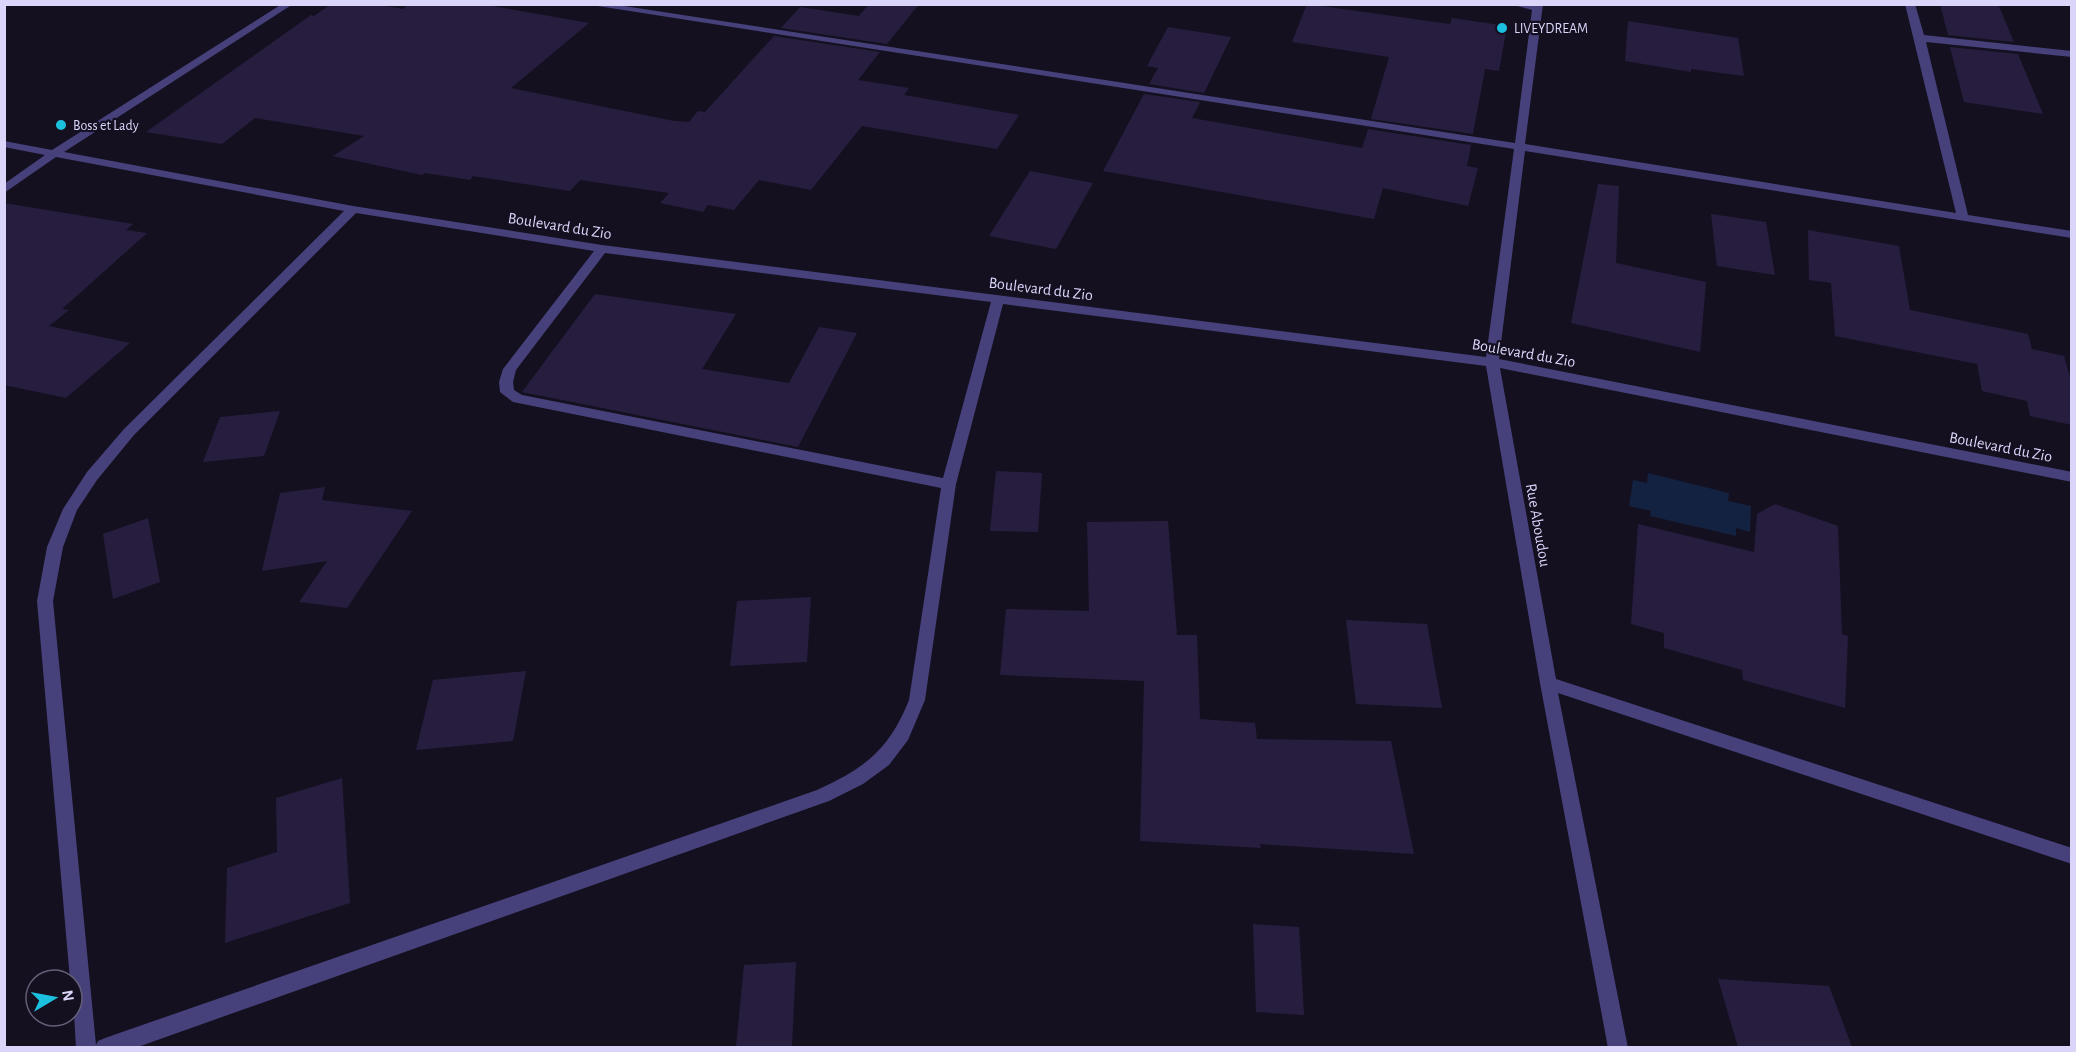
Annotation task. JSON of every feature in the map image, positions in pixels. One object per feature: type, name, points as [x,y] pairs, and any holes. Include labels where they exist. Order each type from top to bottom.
[{"type":"street","points":[[4,190],[53,154],[289,4]]},
{"type":"street","points":[[589,4],[1521,147],[2072,235]]},
{"type":"street","points":[[1514,4],[1538,6]]},
{"type":"street","points":[[1910,4],[1963,218]]},
{"type":"street","name":"Rue Aboudou","points":[[1538,6],[1492,362],[1548,683],[1618,1047]]},
{"type":"street","points":[[1920,38],[2072,54]]},
{"type":"street","name":"Boulevard du Zio","points":[[4,144],[353,209],[602,249],[1492,362],[2072,477]]},
{"type":"street","points":[[86,1047],[45,601],[55,547],[70,509],[92,476],[129,432],[353,209]]},
{"type":"street","points":[[602,249],[510,369],[506,382],[507,392],[518,399],[949,484]]},
{"type":"street","points":[[105,1047],[823,796],[857,780],[886,757],[907,730],[917,700],[949,484],[998,299]]},
{"type":"street","points":[[1548,683],[2072,856]]},
{"type":"water","points":[[1648,473],[1729,493],[1728,501],[1751,506],[1750,532],[1736,528],[1736,536],[1650,516],[1651,511],[1629,506],[1633,480],[1647,483]]},
{"type":"building","points":[[331,4],[375,4],[403,9],[409,4],[481,4],[589,23],[511,88],[674,121],[689,122],[698,111],[705,112],[774,36],[880,52],[858,80],[909,88],[904,95],[1019,115],[997,149],[862,126],[811,190],[759,180],[734,210],[708,205],[703,212],[660,203],[669,193],[580,180],[570,191],[473,176],[470,180],[425,173],[422,175],[333,156],[364,136],[255,118],[222,144],[146,132],[311,15],[314,16]]},
{"type":"building","points":[[869,4],[919,4],[887,44],[781,28],[800,7],[859,16]]},
{"type":"building","points":[[1307,4],[1450,24],[1452,18],[1507,26],[1499,71],[1485,69],[1473,134],[1371,119],[1389,57],[1292,42]]},
{"type":"building","points":[[1940,4],[1998,4],[2014,42],[1948,35]]},
{"type":"building","points":[[1628,21],[1738,38],[1744,76],[1691,69],[1691,72],[1625,61]]},
{"type":"building","points":[[1168,27],[1231,37],[1204,93],[1149,84],[1158,68],[1147,66]]},
{"type":"building","points":[[1950,47],[2018,54],[2043,114],[1964,102]]},
{"type":"building","points":[[1144,94],[1200,102],[1192,118],[1362,148],[1368,129],[1471,145],[1467,166],[1478,168],[1468,206],[1383,188],[1374,219],[1103,171]]},
{"type":"building","points":[[1030,171],[1093,183],[1056,249],[989,236]]},
{"type":"building","points":[[1598,184],[1619,186],[1616,263],[1706,282],[1700,352],[1571,323]]},
{"type":"building","points":[[4,203],[133,224],[126,230],[147,233],[62,309],[69,310],[49,326],[130,343],[66,398],[4,385]]},
{"type":"building","points":[[1711,214],[1766,222],[1775,275],[1717,266]]},
{"type":"building","points":[[1808,230],[1899,246],[1910,310],[2028,334],[2032,349],[2064,356],[2072,384],[2072,425],[2030,416],[2027,401],[1982,391],[1977,364],[1835,336],[1831,283],[1809,280]]},
{"type":"building","points":[[595,294],[736,314],[702,369],[789,383],[819,327],[857,333],[798,447],[522,392]]},
{"type":"building","points":[[280,411],[264,456],[203,462],[220,417]]},
{"type":"building","points":[[996,471],[1042,473],[1038,532],[990,531]]},
{"type":"building","points":[[325,487],[322,500],[412,511],[347,608],[299,602],[327,561],[262,571],[280,493]]},
{"type":"building","points":[[1775,504],[1838,526],[1842,634],[1848,636],[1845,708],[1743,680],[1742,670],[1664,648],[1664,633],[1631,624],[1638,524],[1754,552],[1757,514]]},
{"type":"building","points":[[148,518],[160,582],[113,599],[103,534]]},
{"type":"building","points":[[1168,521],[1177,635],[1197,635],[1200,719],[1255,723],[1257,739],[1391,741],[1414,854],[1260,844],[1261,848],[1140,841],[1144,681],[1000,675],[1006,609],[1089,611],[1087,522]]},
{"type":"building","points":[[811,597],[807,662],[730,666],[737,601]]},
{"type":"building","points":[[1346,620],[1427,624],[1442,708],[1356,704]]},
{"type":"building","points":[[526,671],[513,741],[416,750],[433,680]]},
{"type":"building","points":[[342,778],[350,903],[225,943],[227,868],[277,852],[276,798]]},
{"type":"building","points":[[1253,924],[1299,927],[1304,1015],[1256,1012]]},
{"type":"building","points":[[796,962],[792,1047],[736,1047],[744,965]]},
{"type":"building","points":[[1718,979],[1829,986],[1852,1047],[1738,1047]]},
{"type":"place","name":"LIVEYDREAM","points":[[1502,28]]},
{"type":"place","name":"Boss et Lady","points":[[61,125]]}]
